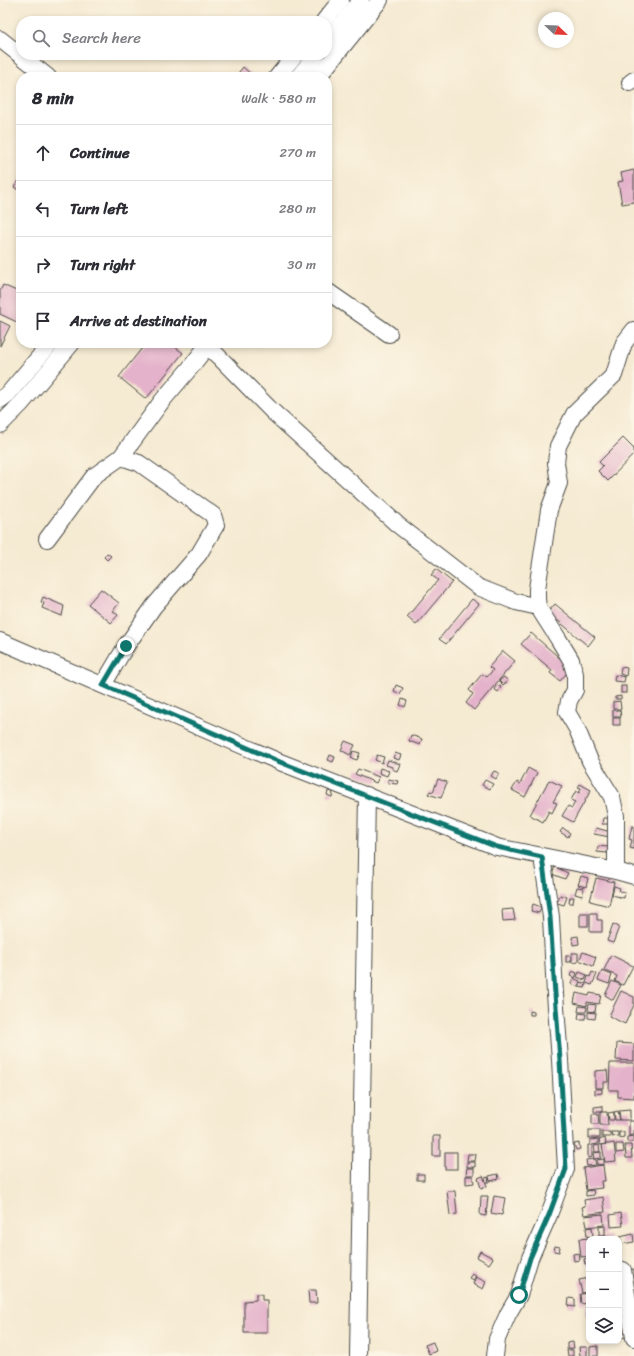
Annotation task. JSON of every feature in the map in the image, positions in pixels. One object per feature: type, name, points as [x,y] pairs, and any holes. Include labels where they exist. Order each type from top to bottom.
[{"type":"street","points":[[328,16],[341,0]]},
{"type":"street","points":[[332,36],[361,0]]},
{"type":"street","points":[[332,60],[380,0]]},
{"type":"street","points":[[0,39],[16,52]]},
{"type":"street","points":[[27,60],[42,72]]},
{"type":"street","points":[[281,72],[292,60]]},
{"type":"street","points":[[302,72],[312,60]]},
{"type":"street","points":[[322,72],[332,60]]},
{"type":"street","points":[[332,294],[389,334]]},
{"type":"street","points":[[616,871],[616,816],[612,797],[590,761],[577,729],[567,712],[569,701],[575,690],[575,674],[571,660],[538,608],[537,589],[549,510],[559,482],[556,463],[558,446],[574,414],[614,375],[634,330]]},
{"type":"street","points":[[0,400],[8,394],[48,348]]},
{"type":"street","points":[[0,425],[21,404],[68,348]]},
{"type":"street","points":[[47,539],[94,476],[121,457],[162,401],[190,368],[203,348]]},
{"type":"street","points":[[210,348],[272,411],[398,525],[478,587],[516,602],[538,608]]},
{"type":"street","points":[[103,685],[134,634],[154,606],[199,554],[216,525],[213,515],[139,463],[121,457]]},
{"type":"street","points":[[0,641],[280,762],[497,847],[634,876]]},
{"type":"street","points":[[358,1356],[367,795]]},
{"type":"street","points":[[495,1356],[497,1339],[508,1314],[519,1295],[530,1258],[549,1215],[566,1169],[550,917],[542,857]]},
{"type":"street","points":[[623,1270],[634,1338]]},
{"type":"building","points":[[243,67],[249,72],[239,72]]},
{"type":"building","points":[[634,170],[634,202],[622,204],[618,182],[623,181],[621,173]]},
{"type":"building","points":[[3,285],[16,291],[16,322],[0,314],[0,291]]},
{"type":"building","points":[[0,321],[10,326],[0,346]]},
{"type":"building","points":[[142,348],[176,348],[183,353],[146,399],[119,377]]},
{"type":"building","points":[[623,438],[634,449],[634,454],[608,481],[598,471],[603,466],[599,462]]},
{"type":"building","points":[[107,553],[111,556],[107,560],[104,557]]},
{"type":"building","points":[[436,569],[452,582],[416,625],[407,617],[438,580],[431,575]]},
{"type":"building","points":[[101,589],[119,603],[113,611],[118,615],[111,623],[88,604]]},
{"type":"building","points":[[43,597],[64,606],[62,616],[42,608],[44,603],[41,602]]},
{"type":"building","points":[[472,599],[479,604],[446,644],[439,639]]},
{"type":"building","points":[[555,604],[595,637],[588,646],[548,612]]},
{"type":"building","points":[[531,633],[571,668],[560,681],[550,673],[552,670],[521,644]]},
{"type":"building","points":[[503,651],[515,661],[474,710],[466,703],[473,694],[469,690],[482,674],[487,677],[493,670],[489,667]]},
{"type":"building","points":[[621,667],[627,668],[626,676],[620,674]]},
{"type":"building","points":[[615,675],[625,677],[624,682],[614,681]]},
{"type":"building","points":[[504,677],[508,681],[503,685],[499,681]]},
{"type":"building","points":[[396,685],[403,688],[400,694],[394,691]]},
{"type":"building","points":[[497,685],[501,687],[498,692],[494,689]]},
{"type":"building","points":[[621,686],[626,686],[626,693],[621,693]]},
{"type":"building","points":[[621,696],[621,699],[615,699],[615,697]]},
{"type":"building","points":[[402,699],[407,701],[405,707],[400,705]]},
{"type":"building","points":[[620,701],[621,709],[613,709],[613,702]]},
{"type":"building","points":[[613,710],[620,710],[621,717],[613,717]]},
{"type":"building","points":[[613,718],[620,718],[620,725],[613,725]]},
{"type":"building","points":[[411,735],[422,739],[420,745],[409,741]]},
{"type":"building","points":[[345,741],[355,745],[350,755],[341,750]]},
{"type":"building","points":[[353,751],[360,753],[357,760],[351,758]]},
{"type":"building","points":[[395,753],[401,755],[399,760],[393,758]]},
{"type":"building","points":[[330,755],[335,757],[333,762],[328,760]]},
{"type":"building","points":[[377,755],[384,757],[382,763],[375,760]]},
{"type":"building","points":[[388,760],[400,764],[397,771],[386,765]]},
{"type":"building","points":[[380,768],[389,771],[387,776],[379,773]]},
{"type":"building","points":[[528,768],[537,773],[525,797],[512,790],[517,782],[520,784]]},
{"type":"building","points":[[358,769],[379,777],[376,783],[355,774]]},
{"type":"building","points":[[494,771],[499,773],[496,779],[491,776]]},
{"type":"building","points":[[388,779],[398,781],[397,784],[388,783]]},
{"type":"building","points":[[438,779],[447,782],[441,798],[428,794],[430,791],[433,792]]},
{"type":"building","points":[[485,780],[493,784],[490,789],[482,785]]},
{"type":"building","points":[[549,780],[562,786],[553,802],[557,803],[552,813],[549,811],[543,822],[530,815]]},
{"type":"building","points":[[580,784],[591,790],[573,822],[562,816],[568,806],[572,808],[575,802],[571,800],[576,791],[579,793],[581,788],[578,787]]},
{"type":"building","points":[[328,791],[333,792],[332,797],[327,795]]},
{"type":"building","points":[[603,818],[608,818],[608,824],[602,824]]},
{"type":"building","points":[[632,826],[634,826],[634,849],[630,848],[632,840],[629,839]]},
{"type":"building","points":[[563,828],[570,833],[568,837],[560,832]]},
{"type":"building","points":[[596,828],[611,832],[610,837],[594,834]]},
{"type":"building","points":[[598,846],[608,847],[607,853],[597,852]]},
{"type":"building","points":[[555,867],[568,873],[565,879],[552,874]]},
{"type":"building","points":[[581,876],[588,878],[586,887],[578,885]]},
{"type":"building","points":[[596,878],[614,882],[609,906],[590,901]]},
{"type":"building","points":[[614,886],[620,888],[619,891],[625,892],[624,898],[612,895]]},
{"type":"building","points":[[577,887],[584,888],[582,896],[575,894]]},
{"type":"building","points":[[560,895],[567,897],[564,905],[557,903]]},
{"type":"building","points":[[570,897],[574,897],[573,903],[569,903]]},
{"type":"building","points":[[533,904],[541,907],[539,913],[531,911]]},
{"type":"building","points":[[513,909],[515,920],[503,921],[502,910]]},
{"type":"building","points":[[580,913],[588,913],[588,926],[580,926]]},
{"type":"building","points":[[590,913],[597,913],[597,920],[602,920],[602,932],[590,932]]},
{"type":"building","points":[[613,924],[619,927],[613,943],[607,941]]},
{"type":"building","points":[[578,936],[579,944],[573,945],[572,937]]},
{"type":"building","points":[[583,952],[596,957],[593,966],[579,960]]},
{"type":"building","points":[[572,953],[578,953],[578,962],[572,963]]},
{"type":"building","points":[[611,955],[633,966],[623,985],[615,981],[617,976],[604,970]]},
{"type":"building","points":[[566,956],[571,956],[571,962],[566,962]]},
{"type":"building","points":[[572,971],[577,973],[575,978],[570,976]]},
{"type":"building","points":[[602,971],[612,975],[609,984],[598,980]]},
{"type":"building","points":[[579,972],[587,975],[585,980],[577,977]]},
{"type":"building","points":[[592,972],[597,974],[592,985],[586,983],[588,976],[590,977]]},
{"type":"building","points":[[573,978],[580,981],[578,987],[571,984]]},
{"type":"building","points":[[612,981],[621,985],[613,1000],[605,995]]},
{"type":"building","points":[[581,982],[586,984],[585,988],[579,987]]},
{"type":"building","points":[[621,991],[634,997],[634,1005],[625,1024],[609,1016]]},
{"type":"building","points":[[576,993],[589,996],[590,993],[601,995],[599,1004],[587,1002],[587,1006],[574,1003]]},
{"type":"building","points":[[589,1004],[596,1005],[595,1012],[588,1011]]},
{"type":"building","points":[[579,1006],[587,1007],[586,1012],[578,1012]]},
{"type":"building","points":[[530,1011],[534,1012],[534,1015],[530,1015]]},
{"type":"building","points":[[588,1012],[596,1013],[595,1019],[588,1018]]},
{"type":"building","points":[[579,1013],[586,1014],[585,1019],[578,1019]]},
{"type":"building","points":[[617,1043],[634,1044],[634,1061],[616,1060]]},
{"type":"building","points":[[610,1063],[634,1063],[634,1098],[618,1097],[618,1090],[609,1090]]},
{"type":"building","points":[[607,1070],[608,1082],[603,1082],[603,1088],[595,1088],[595,1071]]},
{"type":"building","points":[[595,1089],[602,1089],[602,1093],[595,1094]]},
{"type":"building","points":[[602,1106],[602,1112],[594,1112],[594,1107]]},
{"type":"building","points":[[630,1110],[630,1120],[620,1120],[619,1111]]},
{"type":"building","points":[[618,1111],[620,1120],[615,1120],[614,1112]]},
{"type":"building","points":[[600,1112],[607,1112],[608,1125],[600,1125]]},
{"type":"building","points":[[614,1112],[614,1120],[609,1120],[608,1113]]},
{"type":"building","points":[[592,1114],[598,1114],[599,1124],[592,1124]]},
{"type":"building","points":[[629,1121],[634,1121],[634,1135],[629,1136]]},
{"type":"building","points":[[589,1130],[600,1130],[600,1138],[589,1138]]},
{"type":"building","points":[[602,1132],[610,1132],[610,1137],[602,1137]]},
{"type":"building","points":[[611,1132],[618,1132],[618,1136],[612,1137]]},
{"type":"building","points":[[619,1132],[624,1132],[624,1137],[619,1138]]},
{"type":"building","points":[[433,1136],[440,1136],[440,1156],[433,1156]]},
{"type":"building","points":[[634,1136],[634,1142],[627,1142],[627,1137]]},
{"type":"building","points":[[605,1138],[606,1144],[600,1145],[599,1140]]},
{"type":"building","points":[[598,1139],[598,1144],[592,1145],[592,1157],[588,1158],[588,1145],[590,1145],[590,1140]]},
{"type":"building","points":[[579,1143],[580,1149],[576,1150],[574,1144]]},
{"type":"building","points":[[614,1143],[616,1161],[605,1162],[602,1145]]},
{"type":"building","points":[[616,1144],[623,1144],[624,1152],[616,1153]]},
{"type":"building","points":[[599,1145],[600,1152],[595,1152],[594,1146]]},
{"type":"building","points":[[625,1145],[631,1145],[632,1158],[626,1158]]},
{"type":"building","points":[[445,1152],[457,1152],[457,1169],[445,1169]]},
{"type":"building","points":[[601,1152],[601,1158],[594,1159],[593,1153]]},
{"type":"building","points":[[468,1154],[476,1154],[475,1161],[467,1161]]},
{"type":"building","points":[[595,1159],[596,1165],[587,1166],[586,1160]]},
{"type":"building","points":[[604,1159],[604,1164],[597,1165],[597,1160]]},
{"type":"building","points":[[467,1162],[475,1162],[475,1167],[467,1167]]},
{"type":"building","points":[[603,1165],[605,1181],[601,1181],[602,1188],[586,1190],[583,1168]]},
{"type":"building","points":[[467,1168],[474,1168],[474,1175],[466,1175]]},
{"type":"building","points":[[417,1174],[424,1174],[424,1180],[417,1180]]},
{"type":"building","points":[[498,1174],[499,1179],[490,1181],[489,1176]]},
{"type":"building","points":[[466,1176],[473,1176],[474,1183],[466,1184]]},
{"type":"building","points":[[483,1176],[487,1186],[481,1188],[478,1178]]},
{"type":"building","points":[[488,1177],[489,1182],[486,1182],[485,1178]]},
{"type":"building","points":[[593,1190],[594,1195],[586,1196],[586,1191]]},
{"type":"building","points":[[447,1191],[455,1191],[457,1214],[450,1215]]},
{"type":"building","points":[[481,1196],[488,1196],[486,1216],[480,1215]]},
{"type":"building","points":[[494,1196],[505,1198],[502,1215],[491,1213]]},
{"type":"building","points":[[603,1197],[605,1212],[584,1215],[582,1207],[585,1206],[584,1200]]},
{"type":"building","points":[[621,1213],[623,1226],[611,1227],[610,1215]]},
{"type":"building","points":[[603,1214],[604,1225],[587,1227],[585,1216]]},
{"type":"building","points":[[605,1226],[605,1235],[599,1235],[599,1227]]},
{"type":"building","points":[[592,1227],[593,1236],[587,1236],[586,1228]]},
{"type":"building","points":[[633,1234],[634,1242],[622,1244],[622,1237]]},
{"type":"building","points":[[586,1238],[586,1256],[581,1257],[579,1239]]},
{"type":"building","points":[[555,1246],[560,1247],[559,1252],[554,1251]]},
{"type":"building","points":[[480,1251],[493,1258],[489,1264],[477,1257]]},
{"type":"building","points":[[579,1253],[580,1260],[574,1261],[573,1254]]},
{"type":"building","points":[[634,1269],[634,1277],[628,1278],[627,1270]]},
{"type":"building","points":[[472,1274],[476,1276],[473,1280],[469,1278]]},
{"type":"building","points":[[476,1277],[486,1282],[483,1289],[473,1284]]},
{"type":"building","points":[[586,1279],[586,1292],[582,1293],[579,1280]]},
{"type":"building","points":[[308,1290],[316,1290],[317,1303],[309,1303]]},
{"type":"building","points":[[586,1293],[586,1303],[581,1304],[580,1294]]},
{"type":"building","points":[[256,1294],[262,1294],[262,1300],[267,1300],[267,1333],[244,1333],[244,1301],[256,1300]]},
{"type":"building","points":[[569,1298],[575,1299],[575,1307],[568,1306]]},
{"type":"building","points":[[622,1322],[626,1337],[622,1338]]},
{"type":"building","points":[[433,1342],[436,1351],[429,1354],[425,1345]]},
{"type":"building","points":[[573,1342],[574,1348],[567,1349],[567,1343]]},
{"type":"building","points":[[598,1346],[598,1356],[590,1356],[590,1347]]},
{"type":"building","points":[[579,1347],[587,1347],[587,1356],[580,1356]]},
{"type":"building","points":[[567,1350],[573,1350],[573,1356],[568,1356]]},
{"type":"route","points":[[126,646],[103,685],[280,762],[497,847],[542,857],[550,917],[566,1169],[549,1215],[530,1258],[519,1295]]}]
